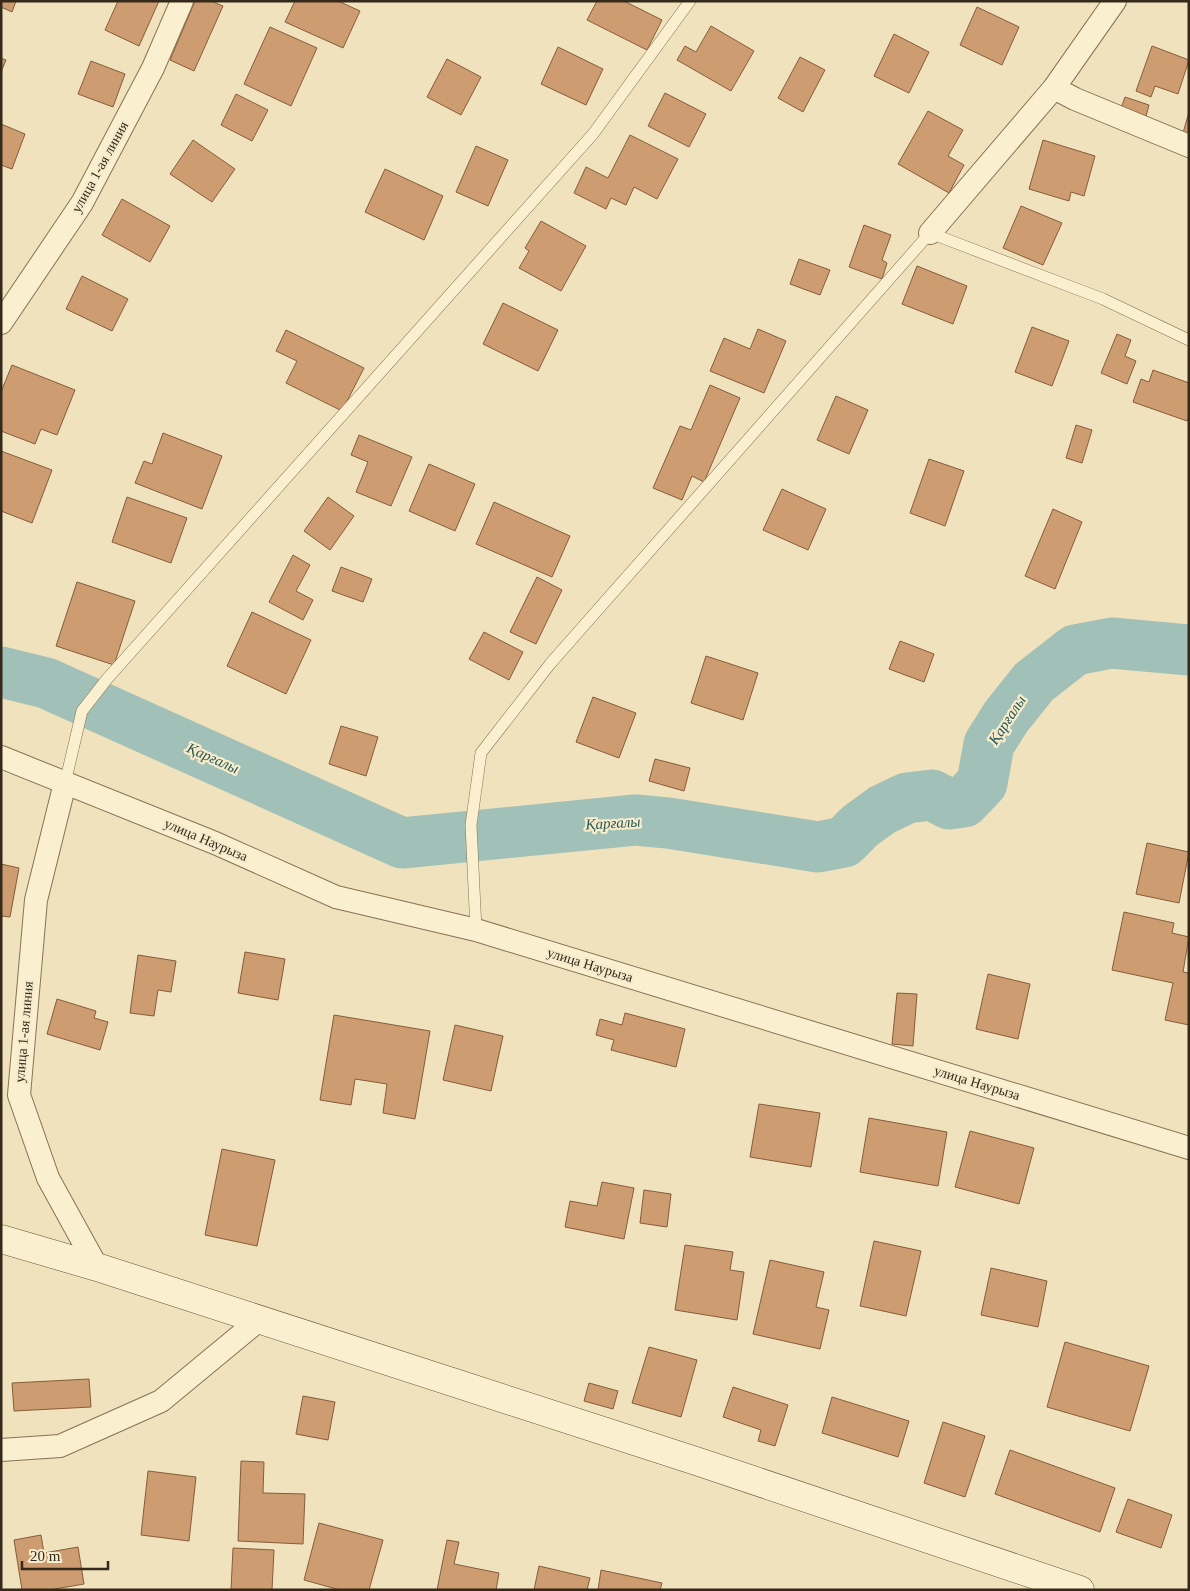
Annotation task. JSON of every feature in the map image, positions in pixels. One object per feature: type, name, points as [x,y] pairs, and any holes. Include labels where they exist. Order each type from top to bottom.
[{"type":"street","name":"улица 1-ая линия","points":[[1,323],[82,203],[153,68],[182,1]]},
{"type":"street","points":[[930,232],[1054,88],[1115,1]]},
{"type":"street","points":[[1054,88],[1075,99],[1189,146]]},
{"type":"street","name":"улица Наурыза","points":[[1,757],[216,843],[336,897],[476,930],[1189,1148]]},
{"type":"street","name":"улица 1-ая линия","points":[[65,783],[36,900],[18,1095],[48,1178],[97,1267]]},
{"type":"street","points":[[1,1239],[97,1267],[699,1462],[1080,1590]]},
{"type":"street","points":[[1,1450],[60,1446],[161,1401],[259,1320]]},
{"type":"lane","points":[[65,783],[82,711],[107,680],[593,134],[690,1]]},
{"type":"lane","points":[[476,930],[471,825],[481,753],[550,664],[930,232],[1103,299],[1189,340]]},
{"type":"building","points":[[1,1],[16,1],[12,12],[1,7]]},
{"type":"building","points":[[118,1],[159,1],[139,46],[105,30]]},
{"type":"building","points":[[195,1],[211,1],[223,6],[194,71],[170,60]]},
{"type":"building","points":[[295,1],[338,1],[360,11],[343,48],[285,22]]},
{"type":"building","points":[[597,1],[624,1],[662,20],[647,50],[587,20]]},
{"type":"building","points":[[977,7],[1019,27],[1002,65],[960,45]]},
{"type":"building","points":[[711,26],[754,51],[731,91],[677,60],[685,46],[696,52]]},
{"type":"building","points":[[270,27],[317,48],[291,106],[244,84]]},
{"type":"building","points":[[894,34],[929,52],[909,93],[874,76]]},
{"type":"building","points":[[1152,46],[1189,60],[1178,94],[1155,86],[1151,97],[1136,91]]},
{"type":"building","points":[[558,47],[603,69],[586,105],[541,84]]},
{"type":"building","points":[[800,57],[825,70],[803,112],[778,98]]},
{"type":"building","points":[[1,58],[6,60],[1,72]]},
{"type":"building","points":[[447,59],[481,77],[461,115],[427,97]]},
{"type":"building","points":[[91,61],[125,74],[113,107],[78,94]]},
{"type":"building","points":[[665,93],[706,114],[689,147],[648,126]]},
{"type":"building","points":[[236,94],[268,110],[252,141],[221,125]]},
{"type":"building","points":[[1125,97],[1149,105],[1145,120],[1120,111]]},
{"type":"building","points":[[928,111],[963,130],[948,156],[964,165],[949,193],[898,164]]},
{"type":"building","points":[[1189,112],[1189,134],[1183,133]]},
{"type":"building","points":[[1,124],[25,134],[12,169],[1,165]]},
{"type":"building","points":[[630,135],[678,159],[657,199],[634,187],[626,205],[611,198],[606,209],[574,193],[586,167],[608,178]]},
{"type":"building","points":[[193,140],[235,169],[212,202],[170,174]]},
{"type":"building","points":[[1043,140],[1095,156],[1084,196],[1071,192],[1069,201],[1029,189]]},
{"type":"building","points":[[476,146],[508,160],[488,206],[456,192]]},
{"type":"building","points":[[385,169],[443,196],[424,240],[365,212]]},
{"type":"building","points":[[122,199],[170,226],[150,262],[102,235]]},
{"type":"building","points":[[1021,206],[1062,223],[1043,265],[1003,248]]},
{"type":"building","points":[[541,221],[586,246],[561,291],[519,268],[529,251],[525,248]]},
{"type":"building","points":[[864,225],[891,235],[882,260],[887,263],[882,279],[849,267]]},
{"type":"building","points":[[799,259],[830,270],[820,295],[790,284]]},
{"type":"building","points":[[917,266],[967,286],[953,324],[902,304]]},
{"type":"building","points":[[82,276],[128,299],[112,331],[66,309]]},
{"type":"building","points":[[503,303],[558,330],[538,371],[483,344]]},
{"type":"building","points":[[1032,327],[1069,341],[1052,386],[1015,372]]},
{"type":"building","points":[[758,329],[786,341],[764,393],[710,371],[724,338],[750,349]]},
{"type":"building","points":[[286,330],[364,368],[342,411],[286,383],[297,361],[276,351]]},
{"type":"building","points":[[1117,334],[1131,340],[1125,356],[1136,361],[1127,384],[1101,373]]},
{"type":"building","points":[[12,365],[75,390],[57,435],[41,429],[35,444],[1,431],[1,392]]},
{"type":"building","points":[[1153,370],[1189,383],[1189,417],[1187,421],[1133,402],[1141,379],[1149,382]]},
{"type":"building","points":[[710,385],[740,398],[704,482],[692,476],[682,500],[653,488],[680,426],[691,430]]},
{"type":"building","points":[[836,396],[868,410],[849,454],[817,440]]},
{"type":"building","points":[[1076,425],[1092,430],[1082,463],[1066,458]]},
{"type":"building","points":[[163,433],[222,456],[202,509],[135,483],[144,461],[152,464]]},
{"type":"building","points":[[359,435],[412,457],[391,506],[356,492],[368,462],[351,455]]},
{"type":"building","points":[[1,451],[52,470],[32,523],[1,511]]},
{"type":"building","points":[[929,459],[964,471],[945,526],[910,513]]},
{"type":"building","points":[[429,464],[475,484],[455,531],[409,511]]},
{"type":"building","points":[[782,489],[826,509],[808,550],[763,530]]},
{"type":"building","points":[[127,497],[187,518],[171,563],[112,542]]},
{"type":"building","points":[[328,497],[354,516],[330,550],[304,531]]},
{"type":"building","points":[[494,502],[570,536],[552,577],[476,544]]},
{"type":"building","points":[[1053,509],[1082,522],[1055,589],[1025,576]]},
{"type":"building","points":[[293,555],[310,565],[296,591],[313,600],[303,620],[269,602]]},
{"type":"building","points":[[341,567],[372,579],[363,602],[332,591]]},
{"type":"building","points":[[537,577],[562,590],[536,644],[510,632]]},
{"type":"building","points":[[77,582],[135,601],[114,665],[56,646]]},
{"type":"building","points":[[252,612],[311,640],[286,694],[227,666]]},
{"type":"building","points":[[484,632],[523,652],[509,680],[469,659]]},
{"type":"building","points":[[900,641],[934,654],[924,682],[889,669]]},
{"type":"building","points":[[706,656],[758,673],[743,720],[691,703]]},
{"type":"building","points":[[593,697],[636,713],[619,758],[576,742]]},
{"type":"building","points":[[341,726],[378,737],[366,776],[329,764]]},
{"type":"building","points":[[655,759],[690,768],[684,791],[649,781]]},
{"type":"building","points":[[1147,843],[1189,852],[1179,903],[1136,894]]},
{"type":"building","points":[[1,864],[19,868],[10,917],[1,916]]},
{"type":"building","points":[[1124,912],[1174,923],[1172,933],[1189,937],[1183,972],[1189,973],[1189,1025],[1165,1020],[1173,983],[1112,970]]},
{"type":"building","points":[[245,952],[285,959],[278,1000],[238,993]]},
{"type":"building","points":[[138,955],[176,961],[171,992],[158,990],[154,1016],[130,1013]]},
{"type":"building","points":[[988,974],[1030,984],[1018,1039],[976,1029]]},
{"type":"building","points":[[897,993],[917,994],[913,1046],[892,1044]]},
{"type":"building","points":[[57,999],[96,1011],[94,1018],[108,1022],[100,1050],[47,1034]]},
{"type":"building","points":[[625,1013],[685,1029],[676,1067],[611,1050],[614,1040],[596,1035],[600,1019],[622,1025]]},
{"type":"building","points":[[334,1015],[430,1031],[415,1119],[383,1113],[387,1084],[355,1079],[351,1105],[320,1100]]},
{"type":"building","points":[[455,1025],[503,1036],[491,1091],[443,1080]]},
{"type":"building","points":[[759,1104],[820,1113],[811,1167],[750,1157]]},
{"type":"building","points":[[869,1118],[947,1132],[938,1186],[860,1172]]},
{"type":"building","points":[[970,1131],[1034,1148],[1019,1204],[955,1187]]},
{"type":"building","points":[[222,1149],[275,1160],[257,1246],[205,1235]]},
{"type":"building","points":[[602,1182],[634,1188],[624,1239],[565,1227],[570,1201],[597,1206]]},
{"type":"building","points":[[644,1190],[671,1194],[667,1227],[640,1223]]},
{"type":"building","points":[[874,1241],[921,1251],[906,1316],[860,1306]]},
{"type":"building","points":[[685,1245],[733,1252],[730,1270],[744,1272],[737,1320],[675,1310]]},
{"type":"building","points":[[770,1260],[824,1272],[816,1307],[829,1310],[820,1349],[753,1334]]},
{"type":"building","points":[[991,1268],[1047,1281],[1038,1327],[981,1315]]},
{"type":"building","points":[[1065,1342],[1149,1366],[1130,1431],[1047,1407]]},
{"type":"building","points":[[649,1347],[697,1360],[681,1417],[632,1403]]},
{"type":"building","points":[[89,1379],[91,1407],[14,1411],[12,1383]]},
{"type":"building","points":[[589,1383],[618,1391],[613,1409],[584,1401]]},
{"type":"building","points":[[733,1387],[788,1405],[775,1446],[758,1441],[761,1430],[723,1417]]},
{"type":"building","points":[[303,1396],[335,1402],[328,1440],[296,1434]]},
{"type":"building","points":[[832,1397],[909,1421],[898,1457],[822,1433]]},
{"type":"building","points":[[943,1422],[985,1436],[965,1497],[924,1483]]},
{"type":"building","points":[[1010,1450],[1115,1488],[1100,1532],[995,1494]]},
{"type":"building","points":[[241,1461],[264,1462],[263,1493],[305,1494],[303,1544],[238,1541]]},
{"type":"building","points":[[148,1471],[196,1477],[189,1541],[141,1535]]},
{"type":"building","points":[[1128,1499],[1172,1515],[1161,1548],[1116,1532]]},
{"type":"building","points":[[319,1523],[383,1540],[369,1590],[340,1590],[304,1580]]},
{"type":"building","points":[[41,1535],[44,1553],[78,1547],[84,1584],[49,1590],[22,1590],[14,1540]]},
{"type":"building","points":[[447,1540],[459,1542],[454,1564],[499,1573],[496,1590],[437,1590]]},
{"type":"building","points":[[233,1548],[274,1550],[272,1590],[231,1590]]},
{"type":"building","points":[[539,1566],[590,1578],[587,1590],[534,1590]]},
{"type":"building","points":[[601,1570],[662,1583],[660,1590],[598,1590]]},
{"type":"waterway","name":"Қарғалы","points":[[1,672],[46,683],[402,843],[635,820],[668,823],[818,847],[844,842],[860,826],[882,810],[907,798],[932,795],[949,804],[964,802],[982,783],[989,744],[1006,717],[1034,682],[1075,650],[1112,643],[1189,650]]}]
